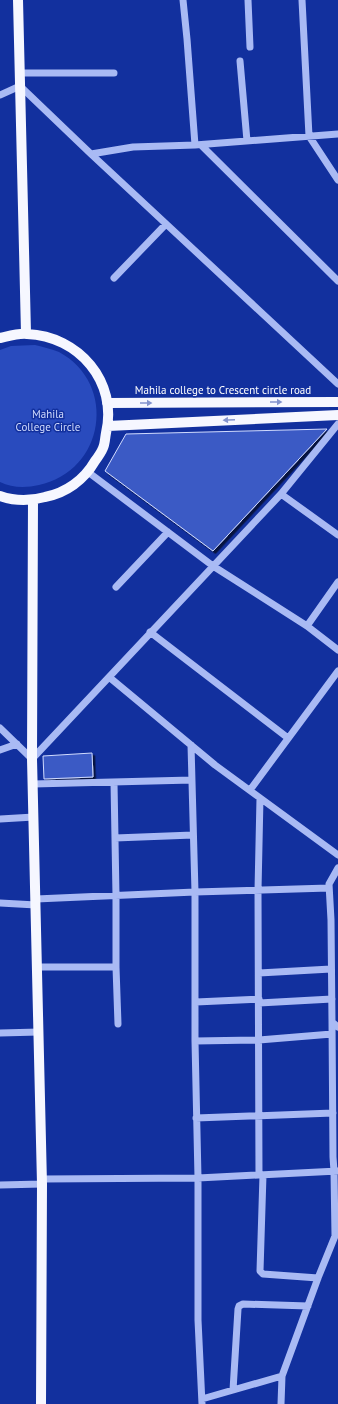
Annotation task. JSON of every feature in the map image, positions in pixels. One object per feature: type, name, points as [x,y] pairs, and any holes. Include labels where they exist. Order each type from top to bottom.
[{"type":"main road","points":[[18,0],[26,333]]},
{"type":"main road","points":[[0,338],[26,333],[53,338],[76,350],[95,370],[106,394],[109,420],[103,448],[88,472],[72,486],[54,496],[33,500],[6,498],[0,496]]},
{"type":"main road","name":"Mahila college to Crescent circle road","points":[[107,403],[338,402]]},
{"type":"main road","points":[[108,426],[338,415]]},
{"type":"main road","points":[[33,500],[32,759],[42,1182],[41,1404]]},
{"type":"street","points":[[183,0],[198,145],[338,281]]},
{"type":"street","points":[[248,0],[250,47]]},
{"type":"street","points":[[302,0],[309,136],[338,180]]},
{"type":"street","points":[[240,61],[247,141]]},
{"type":"street","points":[[20,73],[114,74]]},
{"type":"street","points":[[0,95],[20,86],[338,384]]},
{"type":"street","points":[[91,154],[133,147],[198,145],[338,134]]},
{"type":"street","points":[[114,278],[166,224]]},
{"type":"street","points":[[0,728],[32,759],[281,494],[338,424]]},
{"type":"street","points":[[88,472],[213,566],[307,626],[338,650]]},
{"type":"street","points":[[281,494],[338,535]]},
{"type":"street","points":[[116,587],[168,532]]},
{"type":"street","points":[[307,626],[338,582]]},
{"type":"street","points":[[150,632],[288,738]]},
{"type":"street","points":[[250,790],[338,671]]},
{"type":"street","points":[[109,677],[191,745],[338,855]]},
{"type":"street","points":[[0,750],[17,744]]},
{"type":"street","points":[[191,745],[195,892],[198,1320],[202,1401],[232,1390],[282,1376]]},
{"type":"street","points":[[33,784],[192,780]]},
{"type":"street","points":[[114,782],[118,1024]]},
{"type":"street","points":[[260,798],[258,890],[258,1116],[261,1175],[260,1271],[263,1274],[318,1278]]},
{"type":"street","points":[[0,819],[34,816]]},
{"type":"street","points":[[115,838],[194,835]]},
{"type":"street","points":[[281,1404],[282,1376],[318,1278],[337,1234],[336,1171],[333,1157],[332,999],[329,884],[338,868]]},
{"type":"street","points":[[0,902],[36,902],[195,892],[329,888]]},
{"type":"street","points":[[37,967],[116,967]]},
{"type":"street","points":[[258,972],[331,969]]},
{"type":"street","points":[[196,1002],[332,999]]},
{"type":"street","points":[[332,1022],[338,1027]]},
{"type":"street","points":[[0,1033],[39,1032]]},
{"type":"street","points":[[195,1041],[259,1040],[332,1034]]},
{"type":"street","points":[[196,1118],[333,1113]]},
{"type":"street","points":[[0,1185],[42,1182],[198,1178],[336,1171]]},
{"type":"street","points":[[232,1390],[238,1309],[240,1306],[243,1304],[308,1306]]},
{"type":"green space","name":"Mahila College Circle","points":[[35,345],[59,352],[78,366],[90,384],[96,404],[96,425],[90,445],[78,463],[61,477],[29,487],[14,486],[0,482],[0,350],[11,346]]},
{"type":"building","points":[[327,429],[213,551],[105,471],[126,434]]},
{"type":"building","points":[[92,753],[93,777],[44,779],[43,756]]}]
